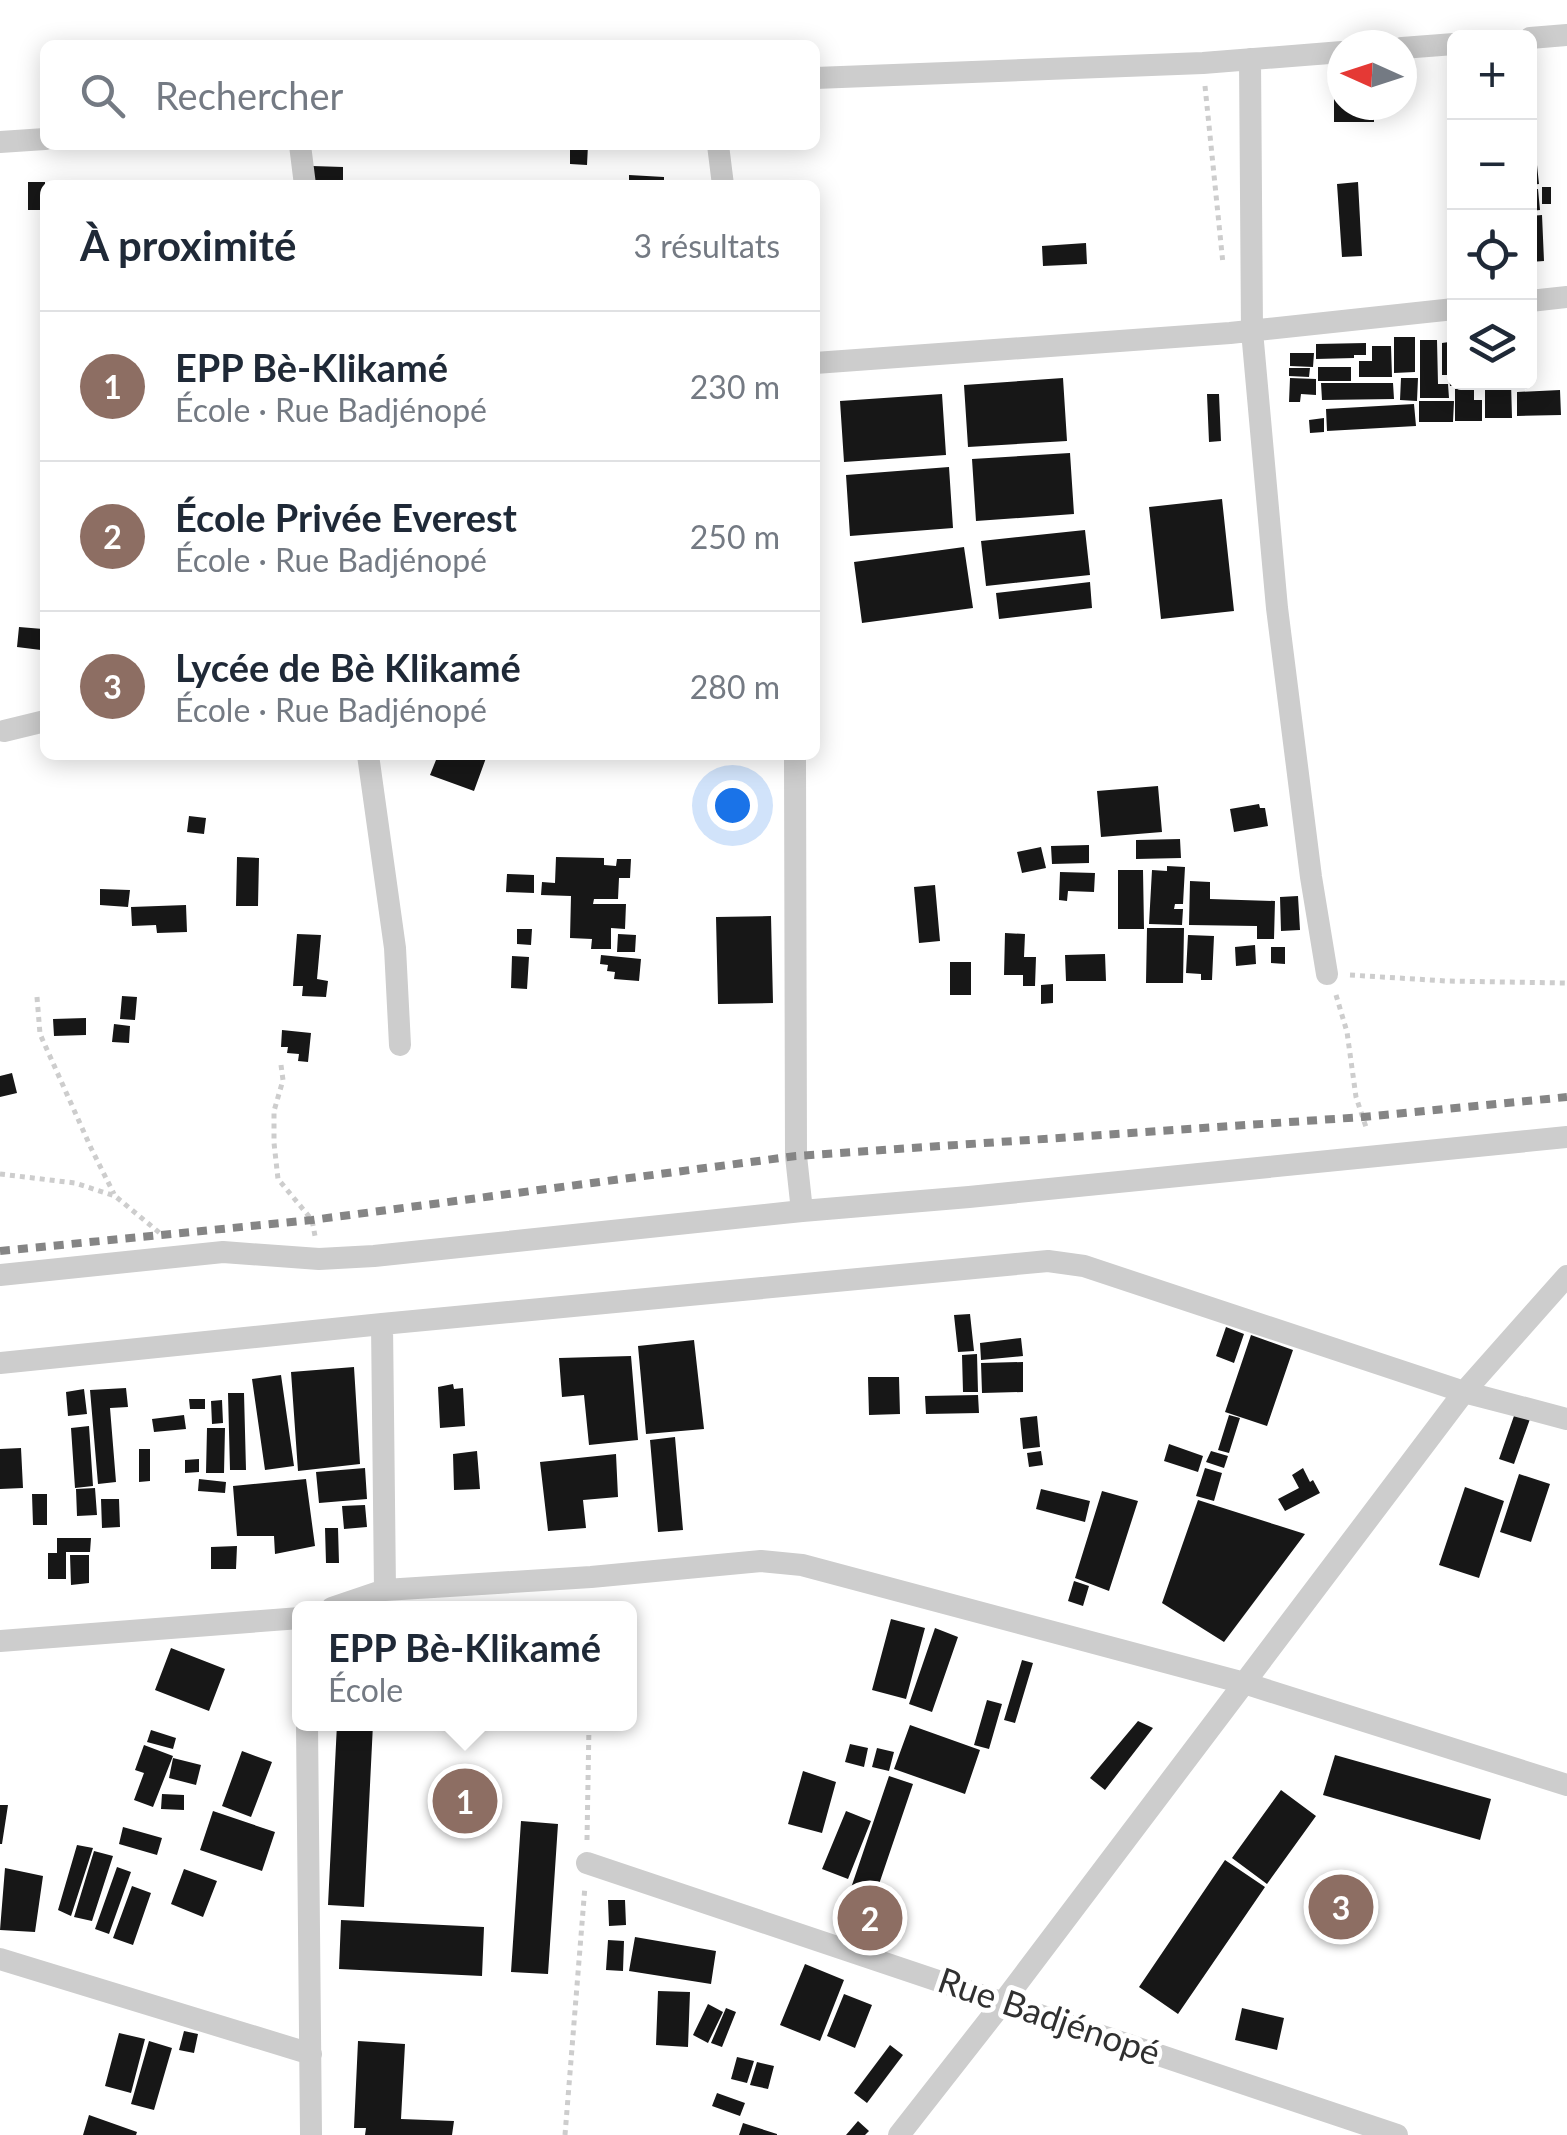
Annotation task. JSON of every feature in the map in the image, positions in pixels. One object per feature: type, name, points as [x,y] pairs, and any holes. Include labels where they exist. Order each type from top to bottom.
[{"type":"street","points":[[1537,37],[1567,35]]},
{"type":"street","points":[[1417,47],[1447,45]]},
{"type":"street","points":[[820,78],[1203,63],[1327,53]]},
{"type":"street","points":[[1250,59],[1252,331],[1277,608],[1327,974]]},
{"type":"street","points":[[0,142],[40,139]]},
{"type":"street","points":[[301,150],[304,180]]},
{"type":"street","points":[[719,150],[722,180]]},
{"type":"street","points":[[1537,300],[1567,297]]},
{"type":"street","points":[[820,363],[1252,331],[1447,310]]},
{"type":"street","points":[[4,731],[40,722]]},
{"type":"street","points":[[369,760],[394,948],[400,1046]]},
{"type":"street","points":[[795,760],[796,1156],[802,1210]]},
{"type":"street","points":[[0,1275],[223,1252],[319,1259],[374,1256],[802,1210],[1567,1137]]},
{"type":"street","points":[[0,1363],[1066,1262],[1464,1392],[1567,1419]]},
{"type":"street","points":[[900,2135],[1464,1392],[1567,1276]]},
{"type":"street","points":[[382,1324],[385,1590]]},
{"type":"street","points":[[353,1601],[385,1590],[761,1561],[802,1565],[1244,1683],[1567,1784]]},
{"type":"street","points":[[0,1642],[292,1619]]},
{"type":"street","points":[[307,1731],[312,2135]]},
{"type":"street","name":"Rue Badjénopé","points":[[587,1863],[1397,2135]]},
{"type":"street","points":[[0,1959],[311,2054]]},
{"type":"path","points":[[1203,63],[1224,276]]},
{"type":"path","points":[[1374,1157],[1356,1096],[1347,1032],[1327,974],[1567,982]]},
{"type":"path","points":[[37,996],[40,1034],[116,1196],[162,1235]]},
{"type":"path","points":[[281,1065],[284,1080],[274,1111],[278,1178],[312,1220],[319,1259]]},
{"type":"path","points":[[0,1174],[75,1183],[116,1196]]},
{"type":"path","points":[[564,2135],[587,1863],[589,1731]]},
{"type":"building","points":[[1334,120],[1374,120],[1374,122]]},
{"type":"building","points":[[570,150],[588,150],[587,165],[570,164]]},
{"type":"building","points":[[312,166],[343,167],[343,180],[312,180]]},
{"type":"building","points":[[629,175],[664,177],[664,180],[629,180]]},
{"type":"building","points":[[28,182],[40,182],[40,210],[28,210]]},
{"type":"building","points":[[1358,182],[1362,256],[1342,257],[1337,184]]},
{"type":"building","points":[[1542,187],[1551,187],[1551,204],[1542,204]]},
{"type":"building","points":[[1537,215],[1542,215],[1544,261],[1537,262]]},
{"type":"building","points":[[1086,243],[1087,264],[1043,266],[1042,246]]},
{"type":"building","points":[[1394,337],[1415,337],[1415,372],[1394,373]]},
{"type":"building","points":[[1420,340],[1437,340],[1438,384],[1447,384],[1449,398],[1420,398]]},
{"type":"building","points":[[1447,342],[1447,375],[1442,375],[1442,343]]},
{"type":"building","points":[[1366,343],[1366,355],[1316,359],[1316,344]]},
{"type":"building","points":[[1372,346],[1391,346],[1392,377],[1359,377],[1359,361],[1372,361]]},
{"type":"building","points":[[1290,353],[1314,353],[1313,367],[1290,366]]},
{"type":"building","points":[[1318,367],[1351,367],[1351,381],[1318,381]]},
{"type":"building","points":[[1289,368],[1310,368],[1309,377],[1289,376]]},
{"type":"building","points":[[1063,378],[1067,441],[968,447],[964,385]]},
{"type":"building","points":[[1290,378],[1316,379],[1316,395],[1301,394],[1300,402],[1289,402]]},
{"type":"building","points":[[1401,378],[1418,378],[1417,401],[1400,400]]},
{"type":"building","points":[[1321,383],[1393,383],[1394,399],[1322,400]]},
{"type":"building","points":[[1455,390],[1474,390],[1474,400],[1482,400],[1482,421],[1455,421]]},
{"type":"building","points":[[1485,390],[1511,390],[1512,418],[1485,418]]},
{"type":"building","points":[[1560,390],[1561,415],[1517,416],[1517,392]]},
{"type":"building","points":[[942,394],[946,455],[844,462],[840,401]]},
{"type":"building","points":[[1207,394],[1219,394],[1221,441],[1209,442]]},
{"type":"building","points":[[1419,401],[1454,401],[1453,422],[1419,422]]},
{"type":"building","points":[[1414,404],[1416,426],[1327,431],[1326,409]]},
{"type":"building","points":[[1324,418],[1324,432],[1310,433],[1309,420]]},
{"type":"building","points":[[1070,453],[1074,514],[976,521],[972,459]]},
{"type":"building","points":[[949,467],[953,528],[850,536],[846,475]]},
{"type":"building","points":[[1222,499],[1234,611],[1161,619],[1149,507]]},
{"type":"building","points":[[1085,530],[1090,575],[986,586],[981,541]]},
{"type":"building","points":[[964,547],[973,608],[862,623],[854,562]]},
{"type":"building","points":[[1090,582],[1092,608],[999,619],[996,593]]},
{"type":"building","points":[[19,627],[40,629],[40,650],[17,647]]},
{"type":"building","points":[[436,760],[485,760],[474,791],[430,775]]},
{"type":"building","points":[[1158,786],[1162,832],[1101,837],[1097,791]]},
{"type":"building","points":[[1259,804],[1265,808],[1268,826],[1234,832],[1230,809]]},
{"type":"building","points":[[189,816],[206,818],[204,834],[187,832]]},
{"type":"building","points":[[1180,839],[1181,858],[1136,859],[1136,840]]},
{"type":"building","points":[[1089,845],[1089,863],[1052,864],[1051,846]]},
{"type":"building","points":[[1041,847],[1046,868],[1022,873],[1017,852]]},
{"type":"building","points":[[237,857],[259,858],[258,906],[236,906]]},
{"type":"building","points":[[556,857],[604,858],[604,865],[616,866],[617,859],[631,859],[630,878],[619,878],[618,899],[594,899],[593,904],[626,904],[625,929],[611,928],[611,949],[591,949],[592,939],[570,938],[571,896],[541,895],[542,882],[555,883]]},
{"type":"building","points":[[1167,866],[1185,867],[1183,904],[1175,904],[1174,909],[1183,909],[1182,925],[1149,924],[1152,870],[1167,871]]},
{"type":"building","points":[[1118,870],[1143,870],[1144,929],[1118,929]]},
{"type":"building","points":[[1060,872],[1095,873],[1094,892],[1068,891],[1067,901],[1059,900]]},
{"type":"building","points":[[507,874],[534,875],[534,893],[506,892]]},
{"type":"building","points":[[1190,881],[1210,882],[1210,899],[1275,901],[1274,939],[1257,939],[1257,926],[1189,925]]},
{"type":"building","points":[[935,885],[940,941],[919,943],[914,887]]},
{"type":"building","points":[[100,889],[130,890],[128,907],[100,905]]},
{"type":"building","points":[[1298,896],[1300,930],[1281,931],[1280,897]]},
{"type":"building","points":[[186,905],[187,932],[157,933],[156,925],[132,926],[131,907]]},
{"type":"building","points":[[771,916],[773,1003],[718,1004],[716,917]]},
{"type":"building","points":[[1147,928],[1184,928],[1183,983],[1146,983]]},
{"type":"building","points":[[517,929],[532,929],[531,945],[517,944]]},
{"type":"building","points":[[1005,933],[1025,934],[1024,957],[1036,957],[1035,986],[1023,986],[1023,975],[1004,975]]},
{"type":"building","points":[[297,934],[321,935],[317,979],[328,981],[326,997],[302,996],[303,986],[293,986]]},
{"type":"building","points":[[618,934],[636,935],[635,952],[617,952]]},
{"type":"building","points":[[1188,935],[1214,936],[1212,980],[1186,973]]},
{"type":"building","points":[[1255,945],[1256,964],[1236,966],[1235,947]]},
{"type":"building","points":[[1271,947],[1285,947],[1285,964],[1271,963]]},
{"type":"building","points":[[1105,954],[1106,981],[1066,981],[1065,955]]},
{"type":"building","points":[[601,955],[641,959],[639,981],[614,979],[615,972],[600,964]]},
{"type":"building","points":[[512,956],[529,957],[527,989],[511,988]]},
{"type":"building","points":[[950,962],[971,962],[971,995],[950,995]]},
{"type":"building","points":[[1053,984],[1053,1003],[1041,1004],[1041,985]]},
{"type":"building","points":[[122,996],[137,997],[135,1020],[120,1019]]},
{"type":"building","points":[[86,1018],[86,1035],[54,1036],[53,1019]]},
{"type":"building","points":[[114,1024],[130,1026],[129,1043],[112,1042]]},
{"type":"building","points":[[282,1030],[311,1033],[308,1062],[298,1061],[299,1054],[287,1053],[288,1047],[281,1047]]},
{"type":"building","points":[[12,1073],[17,1093],[0,1097],[0,1076]]},
{"type":"building","points":[[970,1314],[974,1351],[958,1352],[954,1315]]},
{"type":"building","points":[[1226,1327],[1244,1334],[1234,1363],[1216,1356]]},
{"type":"building","points":[[1251,1335],[1293,1350],[1267,1426],[1225,1412]]},
{"type":"building","points":[[1021,1338],[1023,1356],[981,1360],[980,1343]]},
{"type":"building","points":[[694,1340],[704,1429],[646,1434],[638,1346]]},
{"type":"building","points":[[977,1354],[978,1392],[963,1392],[962,1355]]},
{"type":"building","points":[[631,1356],[638,1440],[589,1445],[584,1395],[562,1397],[559,1358]]},
{"type":"building","points":[[1023,1362],[1023,1392],[982,1393],[981,1363]]},
{"type":"building","points":[[354,1367],[360,1464],[298,1471],[291,1372]]},
{"type":"building","points":[[281,1375],[294,1466],[265,1470],[252,1379]]},
{"type":"building","points":[[868,1377],[899,1377],[900,1414],[869,1415]]},
{"type":"building","points":[[453,1384],[454,1389],[463,1388],[465,1426],[440,1428],[438,1387]]},
{"type":"building","points":[[126,1388],[128,1407],[110,1408],[116,1482],[98,1484],[90,1390]]},
{"type":"building","points":[[84,1389],[87,1414],[68,1416],[66,1392]]},
{"type":"building","points":[[228,1393],[244,1393],[246,1470],[230,1470]]},
{"type":"building","points":[[978,1395],[979,1413],[926,1414],[925,1396]]},
{"type":"building","points":[[189,1399],[205,1399],[205,1409],[190,1409]]},
{"type":"building","points":[[222,1400],[223,1423],[212,1424],[211,1401]]},
{"type":"building","points":[[1515,1413],[1530,1419],[1514,1464],[1499,1459]]},
{"type":"building","points":[[184,1415],[186,1429],[154,1432],[152,1419]]},
{"type":"building","points":[[1229,1415],[1240,1418],[1229,1453],[1218,1450]]},
{"type":"building","points":[[1037,1416],[1040,1447],[1023,1449],[1020,1418]]},
{"type":"building","points":[[89,1426],[93,1486],[75,1488],[71,1428]]},
{"type":"building","points":[[207,1428],[225,1428],[224,1473],[206,1473]]},
{"type":"building","points":[[675,1437],[683,1530],[658,1532],[650,1440]]},
{"type":"building","points":[[1169,1444],[1203,1456],[1198,1472],[1164,1461]]},
{"type":"building","points":[[21,1448],[23,1488],[0,1489],[0,1449]]},
{"type":"building","points":[[139,1449],[150,1449],[150,1481],[139,1482]]},
{"type":"building","points":[[477,1451],[480,1489],[454,1490],[453,1454]]},
{"type":"building","points":[[1041,1451],[1043,1465],[1029,1467],[1027,1453]]},
{"type":"building","points":[[1211,1451],[1228,1456],[1224,1468],[1206,1462]]},
{"type":"building","points":[[616,1454],[618,1497],[583,1500],[586,1528],[548,1531],[540,1462]]},
{"type":"building","points":[[199,1459],[199,1472],[185,1473],[185,1460]]},
{"type":"building","points":[[365,1468],[367,1499],[319,1503],[316,1472]]},
{"type":"building","points":[[1205,1468],[1222,1473],[1214,1501],[1196,1496]]},
{"type":"building","points":[[1303,1468],[1320,1493],[1285,1511],[1278,1499],[1299,1488],[1292,1475]]},
{"type":"building","points":[[1519,1474],[1550,1484],[1531,1542],[1500,1532]]},
{"type":"building","points":[[199,1479],[226,1482],[225,1493],[198,1491]]},
{"type":"building","points":[[306,1479],[315,1546],[275,1554],[274,1536],[237,1536],[233,1486]]},
{"type":"building","points":[[1465,1487],[1504,1501],[1479,1578],[1439,1565]]},
{"type":"building","points":[[95,1488],[97,1515],[77,1516],[76,1489]]},
{"type":"building","points":[[1041,1489],[1090,1501],[1085,1522],[1036,1509]]},
{"type":"building","points":[[1102,1491],[1138,1501],[1109,1591],[1075,1578]]},
{"type":"building","points":[[32,1494],[47,1494],[47,1525],[33,1525]]},
{"type":"building","points":[[101,1499],[119,1499],[120,1527],[102,1528]]},
{"type":"building","points":[[1198,1500],[1305,1534],[1224,1642],[1162,1603]]},
{"type":"building","points":[[365,1505],[367,1527],[344,1529],[342,1506]]},
{"type":"building","points":[[325,1528],[338,1528],[339,1563],[326,1563]]},
{"type":"building","points":[[57,1538],[91,1538],[90,1552],[66,1552],[66,1579],[48,1579],[48,1553],[57,1553]]},
{"type":"building","points":[[237,1546],[236,1569],[211,1569],[211,1547]]},
{"type":"building","points":[[70,1555],[89,1555],[89,1583],[71,1585]]},
{"type":"building","points":[[1074,1581],[1089,1586],[1083,1606],[1068,1601]]},
{"type":"building","points":[[891,1619],[925,1628],[906,1699],[872,1690]]},
{"type":"building","points":[[935,1628],[958,1637],[932,1712],[909,1704]]},
{"type":"building","points":[[171,1648],[225,1669],[209,1711],[155,1690]]},
{"type":"building","points":[[1022,1660],[1033,1663],[1015,1723],[1004,1720]]},
{"type":"building","points":[[987,1700],[1002,1704],[989,1749],[974,1745]]},
{"type":"building","points":[[1138,1721],[1153,1728],[1105,1790],[1090,1778]]},
{"type":"building","points":[[910,1725],[980,1750],[965,1794],[894,1769]]},
{"type":"building","points":[[151,1730],[176,1738],[173,1749],[147,1742]]},
{"type":"building","points":[[337,1731],[373,1731],[364,1907],[328,1905]]},
{"type":"building","points":[[850,1744],[868,1748],[864,1767],[845,1762]]},
{"type":"building","points":[[144,1745],[173,1756],[153,1807],[134,1800],[144,1773],[135,1770]]},
{"type":"building","points":[[877,1748],[894,1752],[889,1771],[872,1767]]},
{"type":"building","points":[[242,1751],[272,1762],[251,1817],[222,1806]]},
{"type":"building","points":[[1335,1755],[1491,1799],[1480,1840],[1323,1795]]},
{"type":"building","points":[[173,1758],[201,1765],[196,1785],[169,1778]]},
{"type":"building","points":[[803,1771],[836,1782],[822,1833],[788,1824]]},
{"type":"building","points":[[889,1776],[913,1784],[875,1896],[851,1888]]},
{"type":"building","points":[[1281,1790],[1316,1816],[1267,1884],[1232,1858]]},
{"type":"building","points":[[162,1794],[184,1795],[184,1810],[161,1809]]},
{"type":"building","points":[[0,1805],[8,1805],[2,1844],[0,1844]]},
{"type":"building","points":[[213,1811],[275,1832],[262,1871],[200,1850]]},
{"type":"building","points":[[846,1811],[871,1821],[848,1879],[822,1869]]},
{"type":"building","points":[[521,1821],[558,1824],[548,1974],[511,1972]]},
{"type":"building","points":[[123,1827],[162,1838],[157,1855],[119,1844]]},
{"type":"building","points":[[77,1845],[93,1848],[71,1916],[58,1910]]},
{"type":"building","points":[[94,1851],[113,1856],[92,1921],[74,1917]]},
{"type":"building","points":[[1225,1860],[1265,1887],[1178,2014],[1139,1987]]},
{"type":"building","points":[[117,1867],[131,1872],[109,1934],[95,1929]]},
{"type":"building","points":[[5,1868],[43,1876],[35,1932],[0,1930]]},
{"type":"building","points":[[184,1869],[217,1881],[203,1917],[171,1904]]},
{"type":"building","points":[[132,1886],[151,1893],[133,1945],[113,1938]]},
{"type":"building","points":[[608,1900],[625,1900],[626,1925],[609,1926]]},
{"type":"building","points":[[341,1920],[484,1927],[482,1976],[339,1969]]},
{"type":"building","points":[[635,1937],[716,1951],[711,1984],[629,1971]]},
{"type":"building","points":[[608,1940],[624,1941],[623,1971],[606,1970]]},
{"type":"building","points":[[805,1964],[844,1980],[820,2041],[780,2025]]},
{"type":"building","points":[[658,1991],[690,1992],[688,2047],[656,2045]]},
{"type":"building","points":[[844,1994],[872,2005],[855,2048],[827,2036]]},
{"type":"building","points":[[708,2004],[723,2012],[708,2043],[693,2035]]},
{"type":"building","points":[[726,2008],[736,2012],[722,2047],[711,2043]]},
{"type":"building","points":[[1242,2008],[1284,2018],[1277,2050],[1235,2040]]},
{"type":"building","points":[[184,2031],[198,2034],[194,2053],[179,2050]]},
{"type":"building","points":[[119,2033],[145,2039],[131,2093],[105,2086]]},
{"type":"building","points":[[149,2041],[172,2048],[154,2110],[131,2104]]},
{"type":"building","points":[[358,2041],[405,2044],[401,2119],[454,2121],[452,2135],[365,2135],[366,2128],[354,2128]]},
{"type":"building","points":[[890,2045],[903,2055],[867,2103],[854,2093]]},
{"type":"building","points":[[737,2057],[754,2061],[747,2083],[731,2079]]},
{"type":"building","points":[[757,2062],[774,2066],[768,2089],[750,2085]]},
{"type":"building","points":[[717,2093],[745,2103],[740,2116],[712,2106]]},
{"type":"building","points":[[89,2115],[137,2132],[136,2135],[83,2135]]},
{"type":"building","points":[[858,2121],[869,2131],[865,2135],[846,2135]]},
{"type":"building","points":[[743,2123],[777,2134],[777,2135],[739,2135]]},
{"type":"railway","points":[[0,1251],[312,1220],[796,1156],[1363,1117],[1567,1097]]},
{"type":"place","name":"EPP Bè-Klikamé","points":[[465,1801]]},
{"type":"place","name":"Lycée de Bè Klikamé","points":[[1341,1907]]},
{"type":"place","name":"École Privée Everest","points":[[870,1918]]}]
